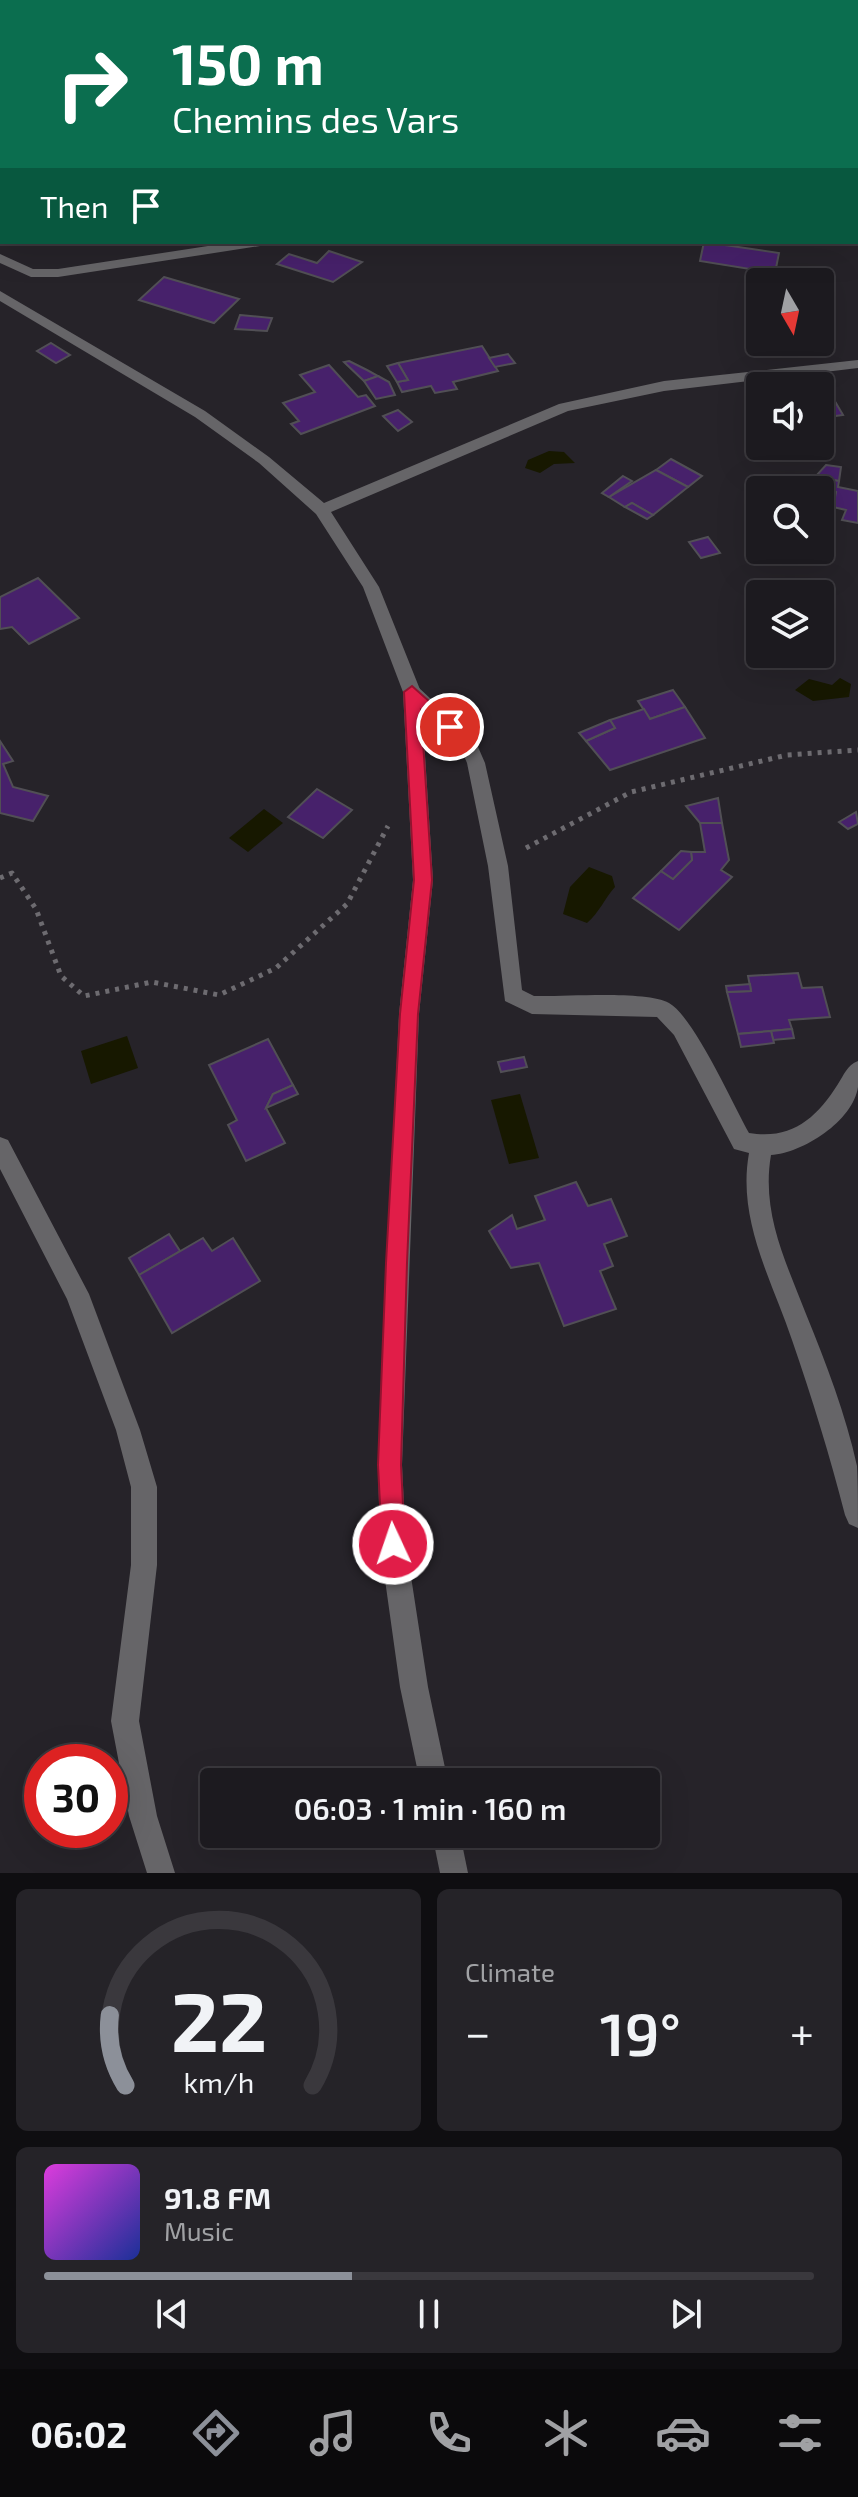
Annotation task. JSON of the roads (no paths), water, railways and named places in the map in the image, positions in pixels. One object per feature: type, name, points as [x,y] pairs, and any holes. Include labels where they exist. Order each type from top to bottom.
[{"type":"street","points":[[0,258],[31,273],[58,273],[247,244]]},
{"type":"street","points":[[0,295],[200,414],[264,460],[322,510],[371,587],[412,692],[423,880],[409,1014],[390,1465],[395,1558],[414,1687],[431,1768]]},
{"type":"street","points":[[322,510],[564,407],[664,386],[858,364]]},
{"type":"street","points":[[412,692],[469,745],[498,866],[512,995],[532,1005],[647,1006],[663,1010],[681,1029],[742,1142],[761,1147],[796,1142],[833,1114],[858,1070]]},
{"type":"street","points":[[0,1147],[77,1294],[128,1430],[144,1487],[144,1565],[125,1721],[143,1816],[161,1873]]},
{"type":"street","points":[[761,1147],[754,1175],[760,1226],[803,1336],[858,1515]]},
{"type":"street","points":[[449,1848],[454,1873]]}]
